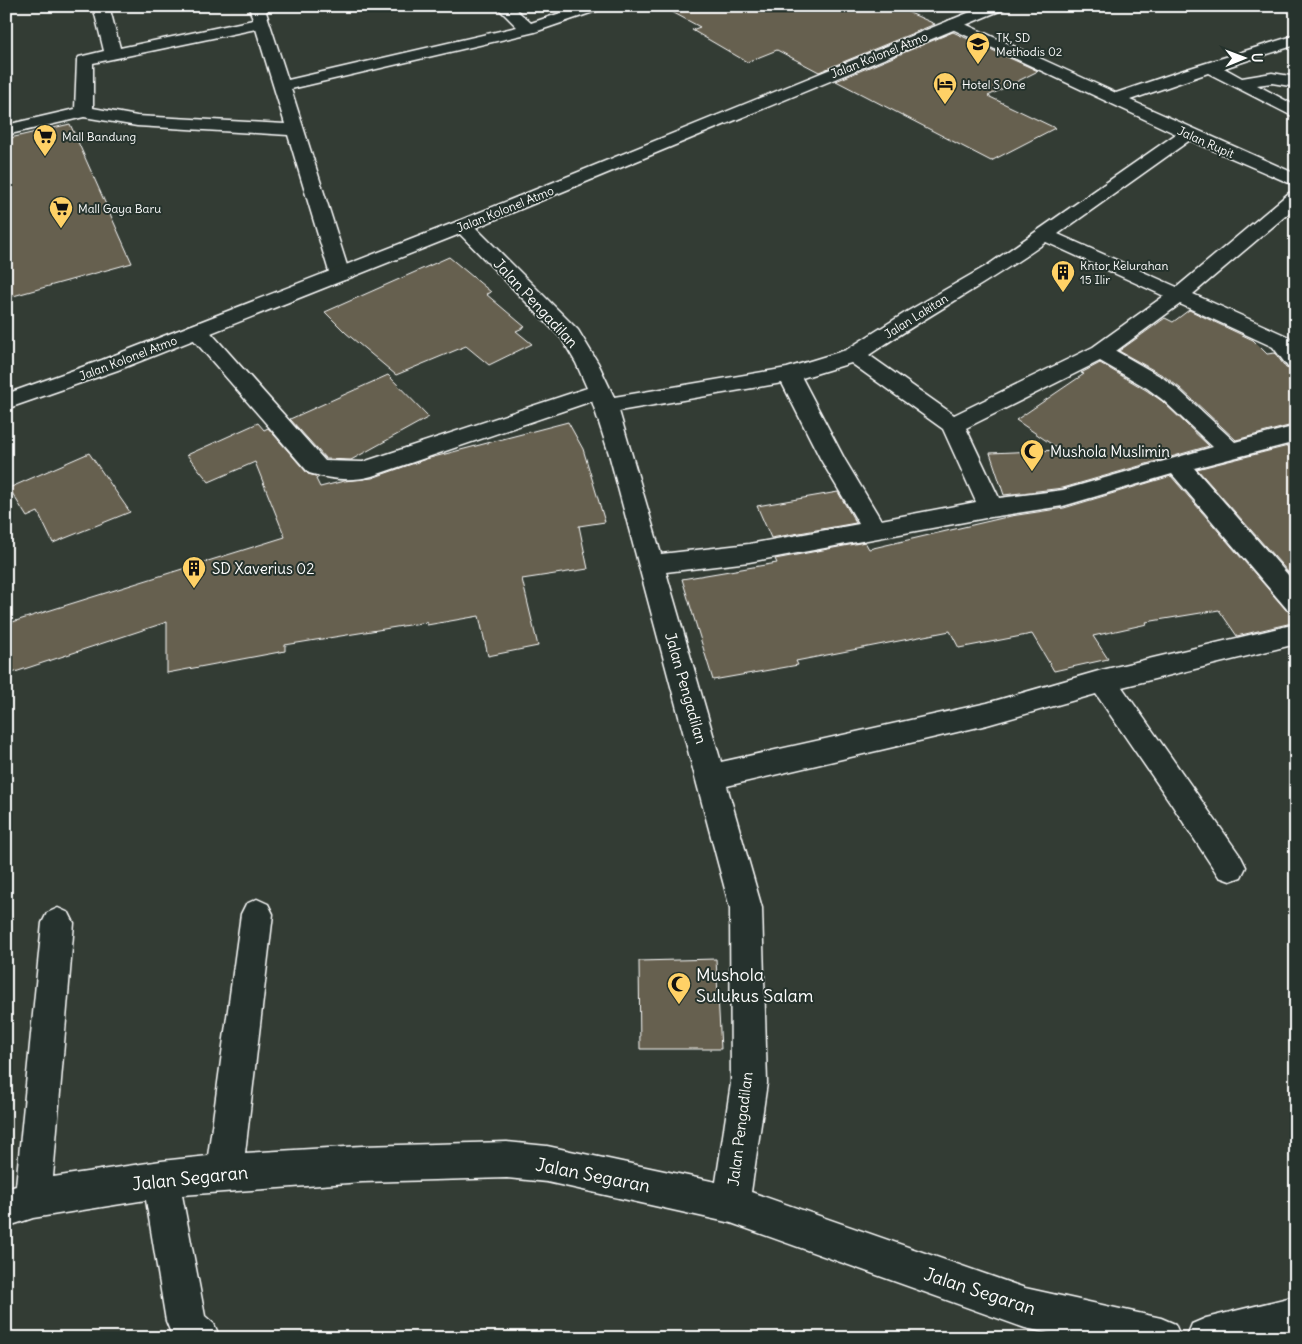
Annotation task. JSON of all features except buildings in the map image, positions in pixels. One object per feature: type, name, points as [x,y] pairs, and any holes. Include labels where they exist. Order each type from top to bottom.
[{"type":"street","points":[[101,6],[113,53]]},
{"type":"street","points":[[272,6],[258,9],[340,275]]},
{"type":"street","points":[[503,6],[529,30]]},
{"type":"street","points":[[282,86],[529,30],[597,6]]},
{"type":"street","name":"Jalan Kolonel Atmo","points":[[6,402],[110,365],[463,226],[956,18],[999,6]]},
{"type":"street","name":"Jalan Rupit","points":[[956,18],[1187,134],[1296,181]]},
{"type":"street","points":[[84,112],[84,63],[90,59],[263,23]]},
{"type":"street","points":[[1117,99],[1296,40]]},
{"type":"street","points":[[1210,67],[1296,113]]},
{"type":"street","points":[[1240,83],[1272,78],[1296,82]]},
{"type":"street","points":[[6,130],[84,112],[137,121],[296,130]]},
{"type":"street","name":"Jalan Lakitan","points":[[197,331],[316,468],[330,471],[364,470],[603,398],[789,376],[854,355],[914,315],[995,269],[1187,134]]},
{"type":"street","points":[[953,425],[1101,352],[1178,296],[1296,197]]},
{"type":"street","name":"Jalan Pengadilan","points":[[463,226],[570,336],[585,355],[603,398],[711,778],[746,908],[748,1083],[731,1204]]},
{"type":"street","points":[[1043,234],[1178,296],[1289,340],[1296,362]]},
{"type":"street","points":[[1101,352],[1172,395],[1231,450]]},
{"type":"street","points":[[854,355],[953,425],[991,508]]},
{"type":"street","points":[[789,376],[833,460],[875,530]]},
{"type":"street","points":[[652,565],[749,553],[991,508],[1063,498],[1098,490],[1177,464],[1296,434]]},
{"type":"street","points":[[1177,464],[1296,602]]},
{"type":"street","points":[[711,778],[987,714],[1102,681],[1296,634]]},
{"type":"street","points":[[1102,681],[1182,792],[1230,867]]},
{"type":"street","points":[[224,1173],[256,914]]},
{"type":"street","points":[[20,1203],[58,924]]},
{"type":"street","name":"Jalan Segaran","points":[[20,1203],[161,1179],[224,1173],[362,1164],[507,1160],[547,1164],[731,1204],[1025,1308],[1161,1338]]},
{"type":"street","points":[[161,1179],[186,1321],[189,1328],[200,1338]]},
{"type":"street","points":[[1206,1338],[1296,1316]]},
{"type":"place","name":"TK, SD Methodis 02","points":[[978,65]]},
{"type":"place","name":"Hotel S One","points":[[945,105]]},
{"type":"place","name":"Mall Bandung","points":[[45,157]]},
{"type":"place","name":"Mall Gaya Baru","points":[[61,229]]},
{"type":"place","name":"Kntor Kelurahan 15 Ilir","points":[[1063,293]]},
{"type":"place","name":"Mushola Muslimin","points":[[1032,472]]},
{"type":"place","name":"SD Xaverius 02","points":[[194,589]]},
{"type":"place","name":"Mushola Sulukus Salam","points":[[679,1005]]}]
